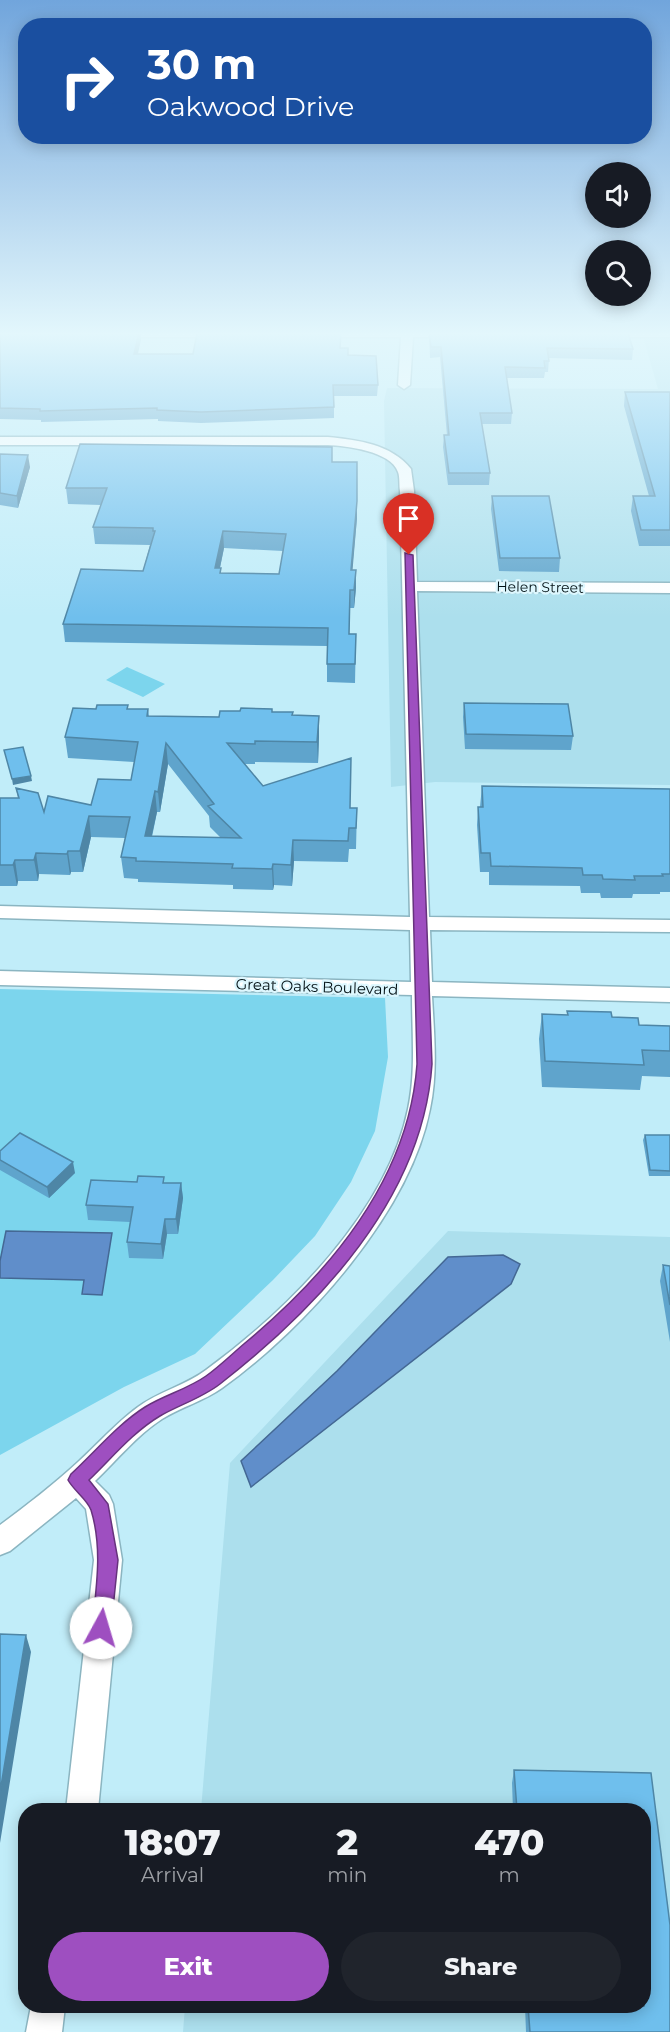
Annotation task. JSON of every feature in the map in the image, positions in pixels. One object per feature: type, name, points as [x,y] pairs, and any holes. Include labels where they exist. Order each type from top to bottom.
[{"type":"street","points":[[0,441],[328,441],[360,445],[380,452],[399,464],[406,475],[424,1064],[423,1091],[417,1119],[406,1149],[376,1209],[334,1267],[279,1325],[212,1381],[152,1412],[132,1427],[77,1480],[0,1542]]},
{"type":"street","name":"Helen Street","points":[[409,586],[670,588]]},
{"type":"street","points":[[0,912],[420,924],[670,926]]},
{"type":"street","name":"Great Oaks Boulevard","points":[[0,978],[670,996]]},
{"type":"street","points":[[77,1480],[99,1504],[108,1560],[83,1803]]},
{"type":"street","points":[[44,2032],[47,2013]]},
{"type":"shaded area","points":[[384,428],[670,428],[670,785],[435,782],[391,787]]},
{"type":"shaded area","points":[[127,667],[165,684],[143,697],[106,680]]},
{"type":"shaded area","points":[[0,989],[385,998],[388,1057],[375,1131],[351,1182],[315,1236],[273,1280],[195,1354],[124,1387],[0,1455]]},
{"type":"shaded area","points":[[6,1231],[112,1233],[102,1295],[82,1294],[84,1280],[0,1278],[0,1261]]},
{"type":"shaded area","points":[[448,1231],[670,1237],[670,2032],[183,2032],[184,2013],[651,2013],[651,1803],[202,1803],[230,1463]]},
{"type":"shaded area","points":[[503,1255],[520,1264],[511,1284],[251,1487],[241,1461],[337,1371],[448,1257]]},
{"type":"building","points":[[448,428],[482,428],[490,473],[449,473],[444,435],[449,435]]},
{"type":"building","points":[[635,428],[670,428],[670,530],[641,530],[633,496],[655,496]]},
{"type":"building","points":[[80,444],[332,447],[332,462],[357,462],[357,501],[351,570],[356,570],[354,590],[350,590],[349,634],[356,634],[355,664],[327,664],[328,628],[63,624],[81,569],[143,571],[155,531],[153,528],[93,527],[107,488],[66,488]],"holes":[[[223,531],[286,534],[279,574],[220,573],[221,568],[215,568]]]},
{"type":"building","points":[[0,454],[28,455],[17,496],[0,493]]},
{"type":"building","points":[[492,496],[549,496],[560,558],[500,558]]},
{"type":"building","points":[[464,703],[568,704],[573,736],[466,734]]},
{"type":"building","points":[[97,705],[128,705],[127,709],[148,709],[147,716],[219,717],[220,711],[240,711],[241,708],[272,709],[272,712],[293,712],[292,715],[319,716],[317,742],[227,743],[263,786],[351,758],[350,808],[357,808],[356,828],[349,828],[348,841],[293,840],[291,865],[273,864],[272,869],[232,868],[233,864],[136,861],[136,858],[121,857],[130,817],[89,816],[80,851],[68,851],[67,854],[36,853],[34,860],[15,860],[13,865],[0,865],[0,798],[19,798],[16,788],[38,793],[44,812],[48,796],[91,805],[98,779],[131,780],[138,742],[65,737],[73,708],[96,709]],"holes":[[[166,743],[214,804],[208,806],[241,838],[145,836],[155,791],[158,792]]]},
{"type":"building","points":[[23,747],[31,776],[12,779],[4,750]]},
{"type":"building","points":[[482,786],[670,789],[670,874],[634,876],[635,880],[603,879],[602,875],[583,875],[582,868],[491,866],[490,853],[481,853],[478,807],[483,807]]},
{"type":"building","points":[[567,1011],[611,1012],[612,1017],[638,1018],[639,1025],[670,1026],[670,1051],[642,1050],[644,1065],[545,1061],[542,1014],[568,1015]]},
{"type":"building","points":[[20,1133],[73,1162],[47,1187],[0,1160],[0,1151]]},
{"type":"building","points":[[645,1135],[670,1135],[670,1171],[650,1170]]},
{"type":"building","points":[[138,1176],[164,1177],[163,1183],[181,1183],[176,1219],[165,1219],[161,1244],[127,1242],[133,1207],[86,1205],[91,1180],[137,1182]]},
{"type":"building","points":[[663,1265],[670,1266],[670,1305]]},
{"type":"building","points":[[0,1634],[26,1635],[0,1792]]},
{"type":"building","points":[[514,1770],[651,1773],[670,1925],[670,2032],[530,2032],[529,2013],[651,2013],[651,1803],[516,1803]]},
{"type":"route","points":[[101,1628],[108,1560],[99,1504],[77,1480],[132,1427],[152,1412],[212,1381],[279,1325],[334,1267],[376,1209],[406,1149],[417,1119],[423,1091],[424,1064],[409,555]]}]
